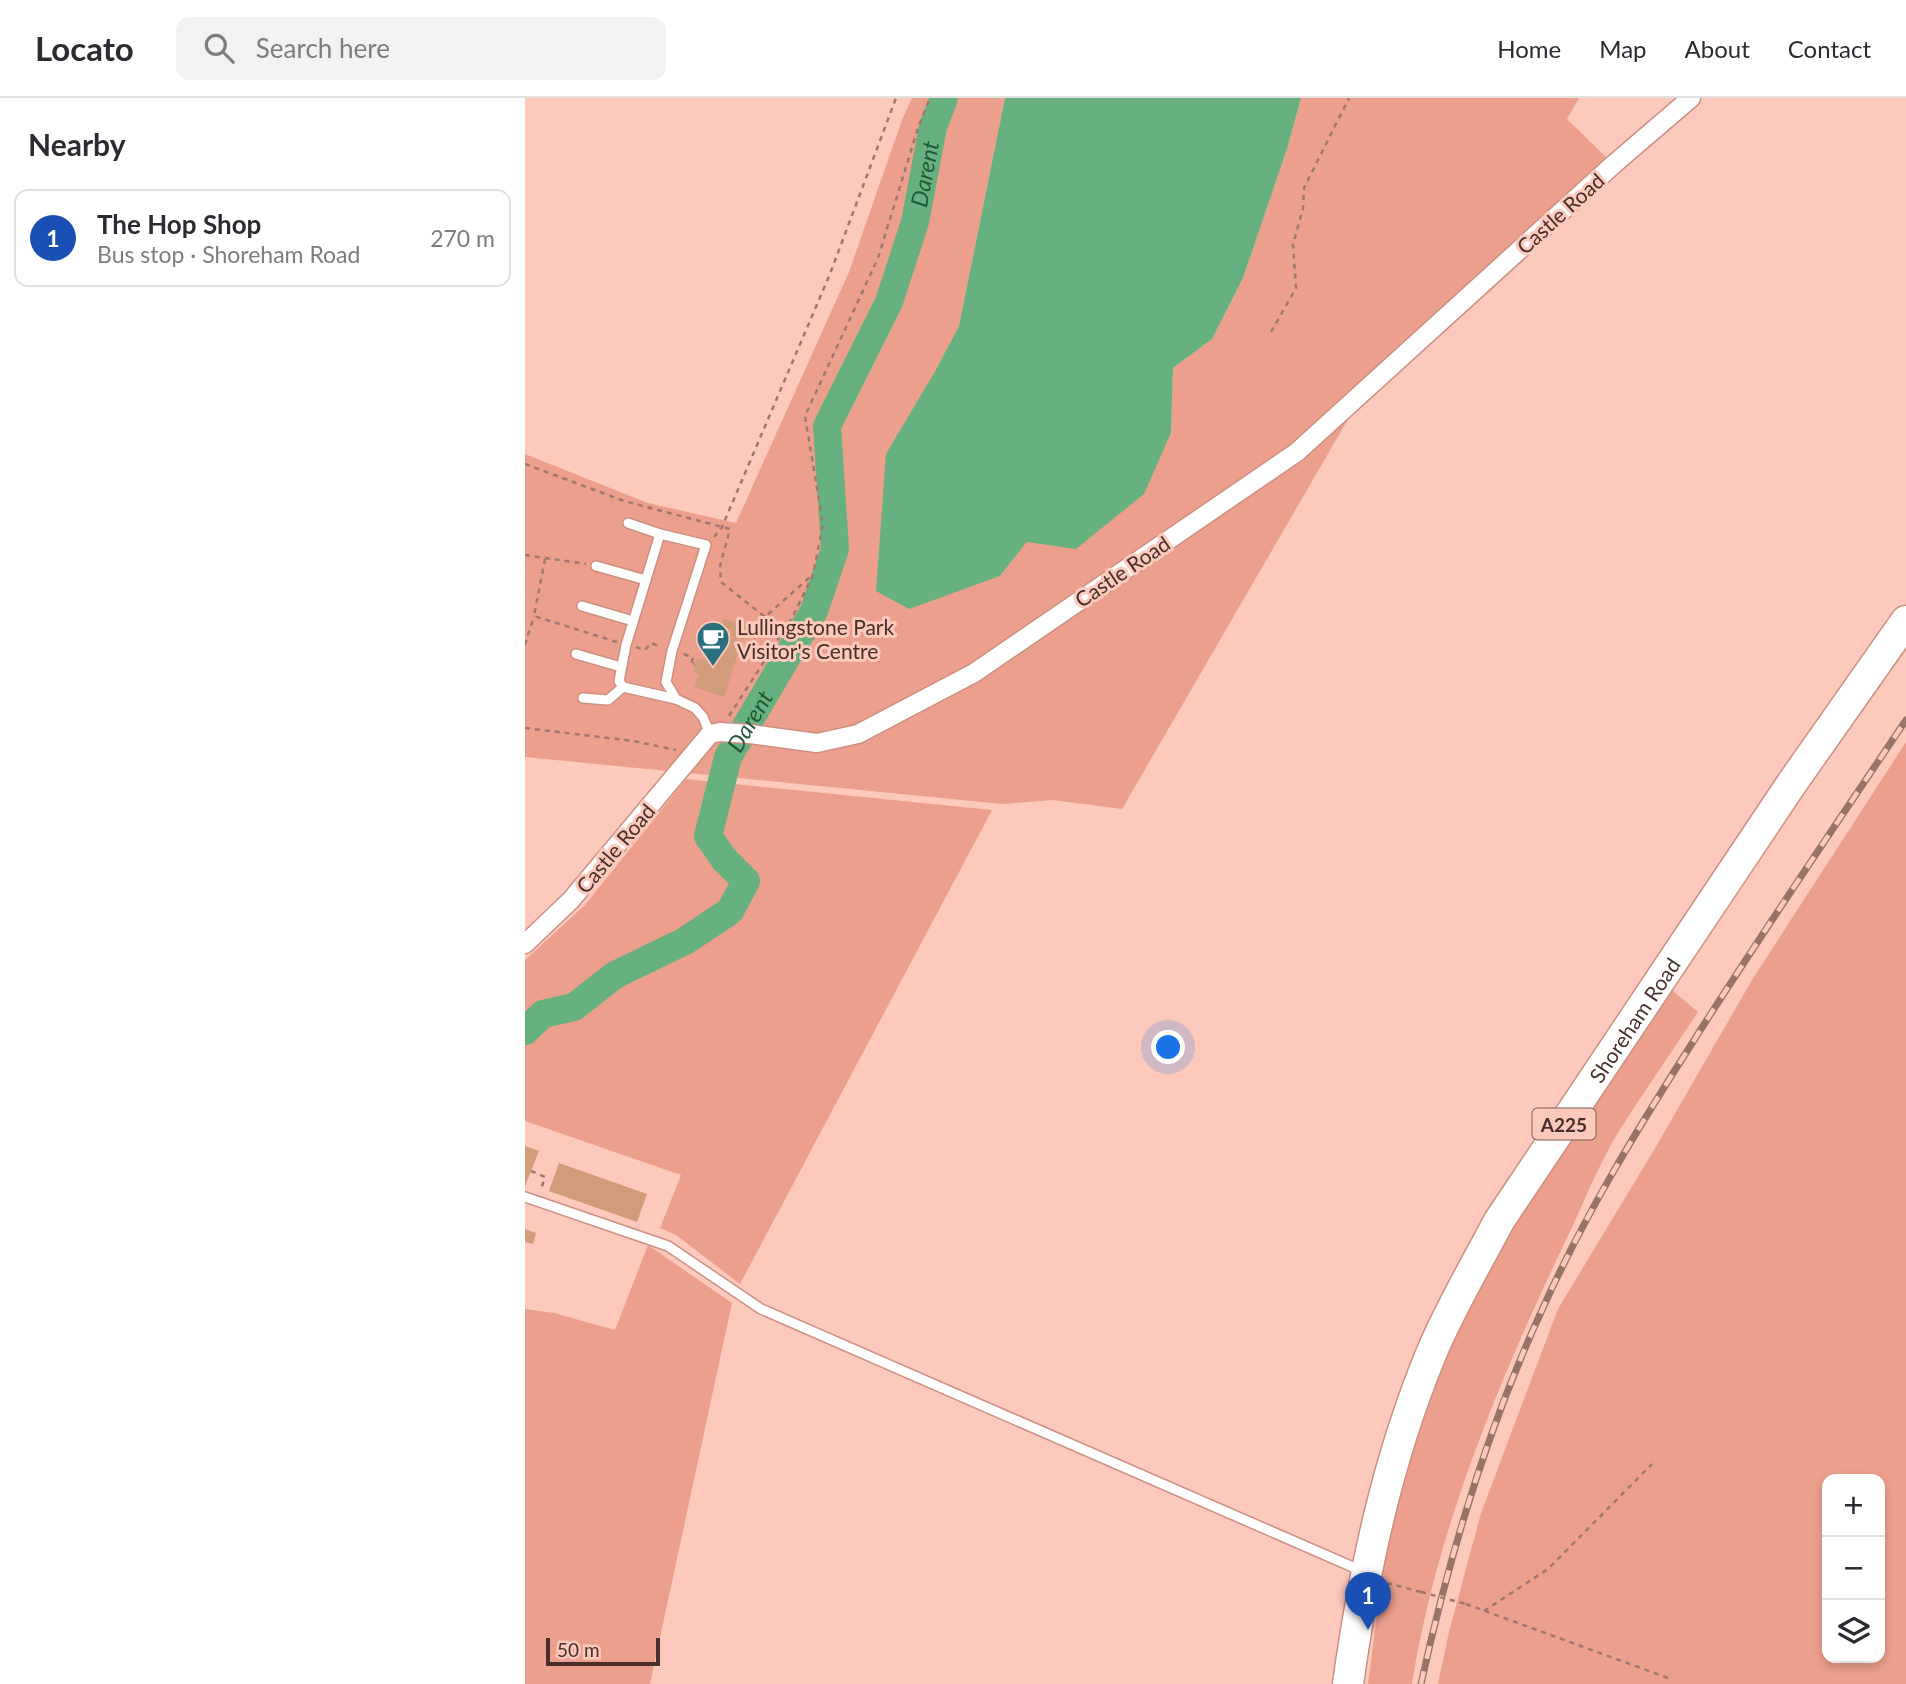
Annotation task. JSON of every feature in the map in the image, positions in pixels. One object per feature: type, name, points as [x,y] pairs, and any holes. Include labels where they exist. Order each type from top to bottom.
[{"type":"main road","name":"Shoreham Road","points":[[1348,1684],[1365,1575],[1379,1509],[1431,1353],[1499,1221],[1792,783],[1906,621]]},
{"type":"street","name":"Castle Road","points":[[525,944],[571,900],[729,733],[817,743],[858,734],[974,673],[1297,452],[1614,164],[1691,98]]},
{"type":"lane","points":[[628,523],[706,545],[671,651],[666,682],[675,699]]},
{"type":"lane","points":[[660,534],[626,645],[619,681],[623,687],[675,699],[695,708],[703,717],[729,733]]},
{"type":"lane","points":[[596,566],[646,580]]},
{"type":"lane","points":[[582,606],[633,621]]},
{"type":"lane","points":[[576,654],[621,667]]},
{"type":"lane","points":[[583,698],[608,700],[623,687]]},
{"type":"lane","points":[[525,1197],[668,1246],[761,1309],[1365,1575]]},
{"type":"path","points":[[706,545],[722,527],[830,274],[896,98]]},
{"type":"path","points":[[729,733],[724,724],[792,618],[813,575],[823,523],[805,416],[878,258],[918,128],[930,98]]},
{"type":"path","points":[[1271,332],[1296,288],[1293,244],[1303,209],[1304,188],[1349,98]]},
{"type":"path","points":[[525,464],[624,501],[730,529],[720,566],[721,582],[765,617],[813,575]]},
{"type":"path","points":[[525,555],[596,566]]},
{"type":"path","points":[[525,645],[534,616],[545,559]]},
{"type":"path","points":[[534,616],[645,650],[651,643],[693,657],[691,665],[695,664]]},
{"type":"path","points":[[525,727],[633,741],[672,748],[678,752]]},
{"type":"path","points":[[531,1171],[545,1177],[537,1200]]},
{"type":"path","points":[[1484,1611],[1548,1569],[1652,1464]]},
{"type":"path","points":[[1365,1575],[1466,1604],[1668,1678]]},
{"type":"shaded area","points":[[912,98],[1005,98],[959,326],[934,373],[1000,576],[1027,542],[1171,433],[1173,368],[1212,339],[1243,278],[1287,149],[1301,98],[1579,98],[1567,119],[1612,163],[1369,383],[1122,809],[1052,800],[1002,804],[525,757],[525,454],[648,503],[736,523],[849,272]]},
{"type":"shaded area","points":[[1005,98],[1301,98],[1287,149],[1243,278],[1212,339],[1173,368],[1171,433],[1144,494],[1076,549],[1027,542],[1000,576],[909,609],[876,591],[886,454],[959,326]]},
{"type":"shaded area","points":[[1906,742],[1906,1684],[1438,1684],[1481,1513],[1558,1309],[1752,980]]},
{"type":"shaded area","points":[[686,779],[992,810],[740,1284],[676,1235],[660,1228],[681,1175],[525,1121],[525,960],[585,905]]},
{"type":"shaded area","points":[[1667,986],[1698,1012],[1611,1144],[1517,1347],[1473,1457],[1454,1513],[1423,1627],[1412,1684],[1368,1684],[1378,1607],[1372,1584],[1414,1435],[1456,1331],[1513,1229]]},
{"type":"shaded area","points":[[648,1245],[732,1303],[650,1684],[525,1684],[525,1309],[554,1313],[615,1330]]},
{"type":"building","points":[[723,618],[734,622],[731,630],[721,626]]},
{"type":"building","points":[[735,621],[748,626],[744,640],[730,636]]},
{"type":"building","name":"Lullingstone Park Visitor's Centre","points":[[714,632],[742,641],[724,697],[694,687],[699,674],[693,672],[697,658],[704,660]]},
{"type":"building","points":[[525,1146],[539,1151],[525,1186]]},
{"type":"building","points":[[559,1163],[647,1194],[637,1222],[549,1191]]},
{"type":"building","points":[[525,1229],[536,1233],[533,1244],[525,1242]]},
{"type":"waterway","name":"Darent","points":[[525,1031],[543,1014],[574,1007],[615,975],[685,941],[730,911],[746,881],[724,859],[708,836],[728,757],[814,611],[835,549],[827,426],[889,302],[915,222],[933,127],[944,98]]},
{"type":"railway","points":[[1421,1684],[1457,1541],[1487,1447],[1522,1355],[1575,1242],[1630,1144],[1689,1048],[1906,720]]},
{"type":"place","name":"Lullingstone Park Visitor's Centre","points":[[713,668]]},
{"type":"place","name":"The Hop Shop","points":[[1368,1630]]}]
